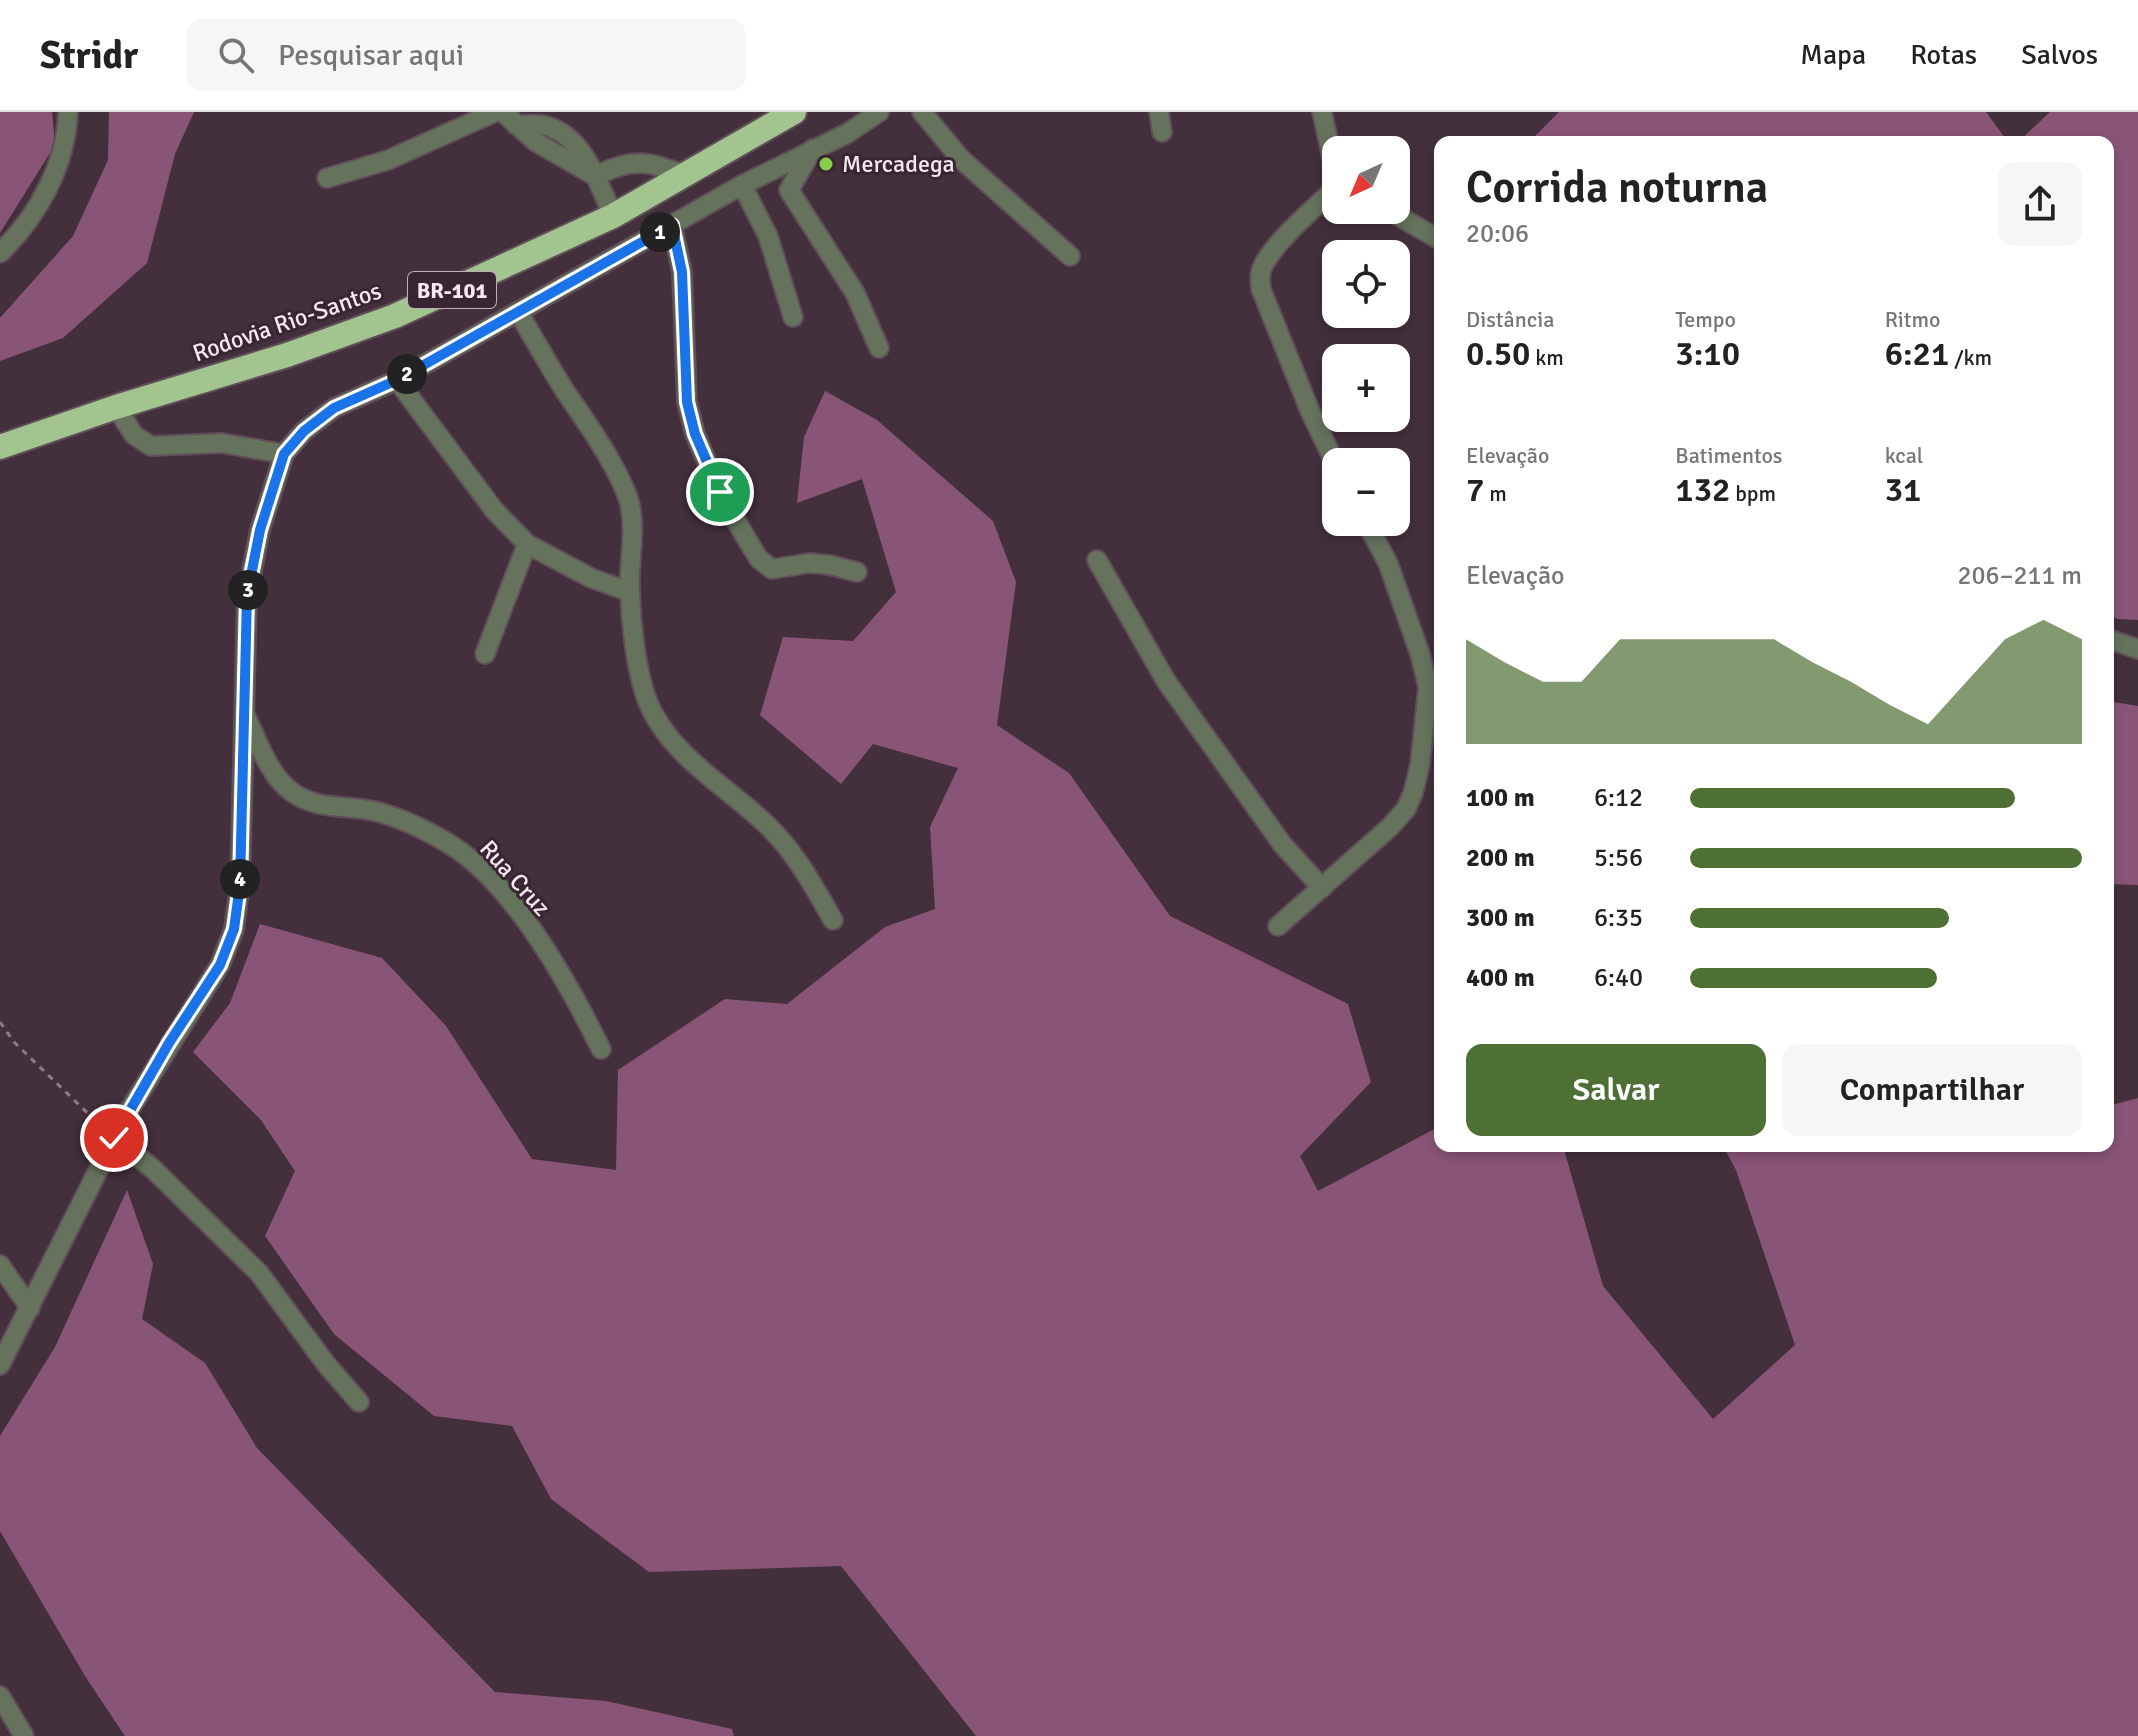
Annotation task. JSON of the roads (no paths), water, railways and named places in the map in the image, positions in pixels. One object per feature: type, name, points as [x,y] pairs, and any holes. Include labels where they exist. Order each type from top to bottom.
[{"type":"highway","name":"Rodovia Rio-Santos","points":[[0,447],[116,407],[287,355],[395,316],[613,216],[794,112]]},
{"type":"street","points":[[0,253],[21,232],[58,166],[68,112]]},
{"type":"street","points":[[327,178],[388,160],[495,112]]},
{"type":"street","points":[[0,1365],[114,1138],[169,1043],[220,965],[234,929],[240,885],[247,596],[260,530],[284,454],[319,417],[397,380],[750,181],[848,133],[879,112]]},
{"type":"street","points":[[922,112],[979,176],[1070,256]]},
{"type":"street","points":[[1159,112],[1162,132]]},
{"type":"street","points":[[1322,112],[1327,136]]},
{"type":"street","points":[[509,119],[536,142],[595,176],[613,216]]},
{"type":"street","points":[[789,190],[813,149]]},
{"type":"street","points":[[595,176],[616,166],[643,162],[657,164],[686,176]]},
{"type":"street","points":[[750,181],[789,190],[855,293],[879,348]]},
{"type":"street","points":[[750,181],[793,317]]},
{"type":"street","points":[[1322,201],[1281,242],[1263,265],[1259,277],[1292,371],[1328,448]]},
{"type":"street","points":[[1410,223],[1434,237]]},
{"type":"street","points":[[672,225],[682,272],[687,402],[695,434],[720,492],[759,559],[772,569],[783,570],[810,563],[857,572]]},
{"type":"street","points":[[519,313],[592,432],[628,500],[633,521],[630,592],[637,651],[648,700],[669,735],[697,767],[768,826],[794,855],[833,920]]},
{"type":"street","points":[[397,380],[494,510],[527,544],[591,578],[630,592]]},
{"type":"street","points":[[116,407],[134,435],[151,446],[222,443],[284,454]]},
{"type":"street","points":[[1278,926],[1390,827],[1406,809],[1420,765],[1434,690],[1388,563],[1374,536]]},
{"type":"street","points":[[485,654],[527,544]]},
{"type":"street","points":[[1097,560],[1166,681],[1282,844],[1322,888]]},
{"type":"street","points":[[2114,641],[2138,649]]},
{"type":"street","name":"Rua Cruz","points":[[243,712],[276,776],[291,792],[321,805],[373,811],[417,826],[450,843],[482,868],[519,913],[574,994],[601,1049]]},
{"type":"street","points":[[114,1138],[152,1168],[259,1273],[326,1364],[359,1402]]},
{"type":"street","points":[[0,1265],[30,1308]]},
{"type":"street","points":[[0,1696],[24,1736]]},
{"type":"place","name":"Mercadega","points":[[826,164]]}]
